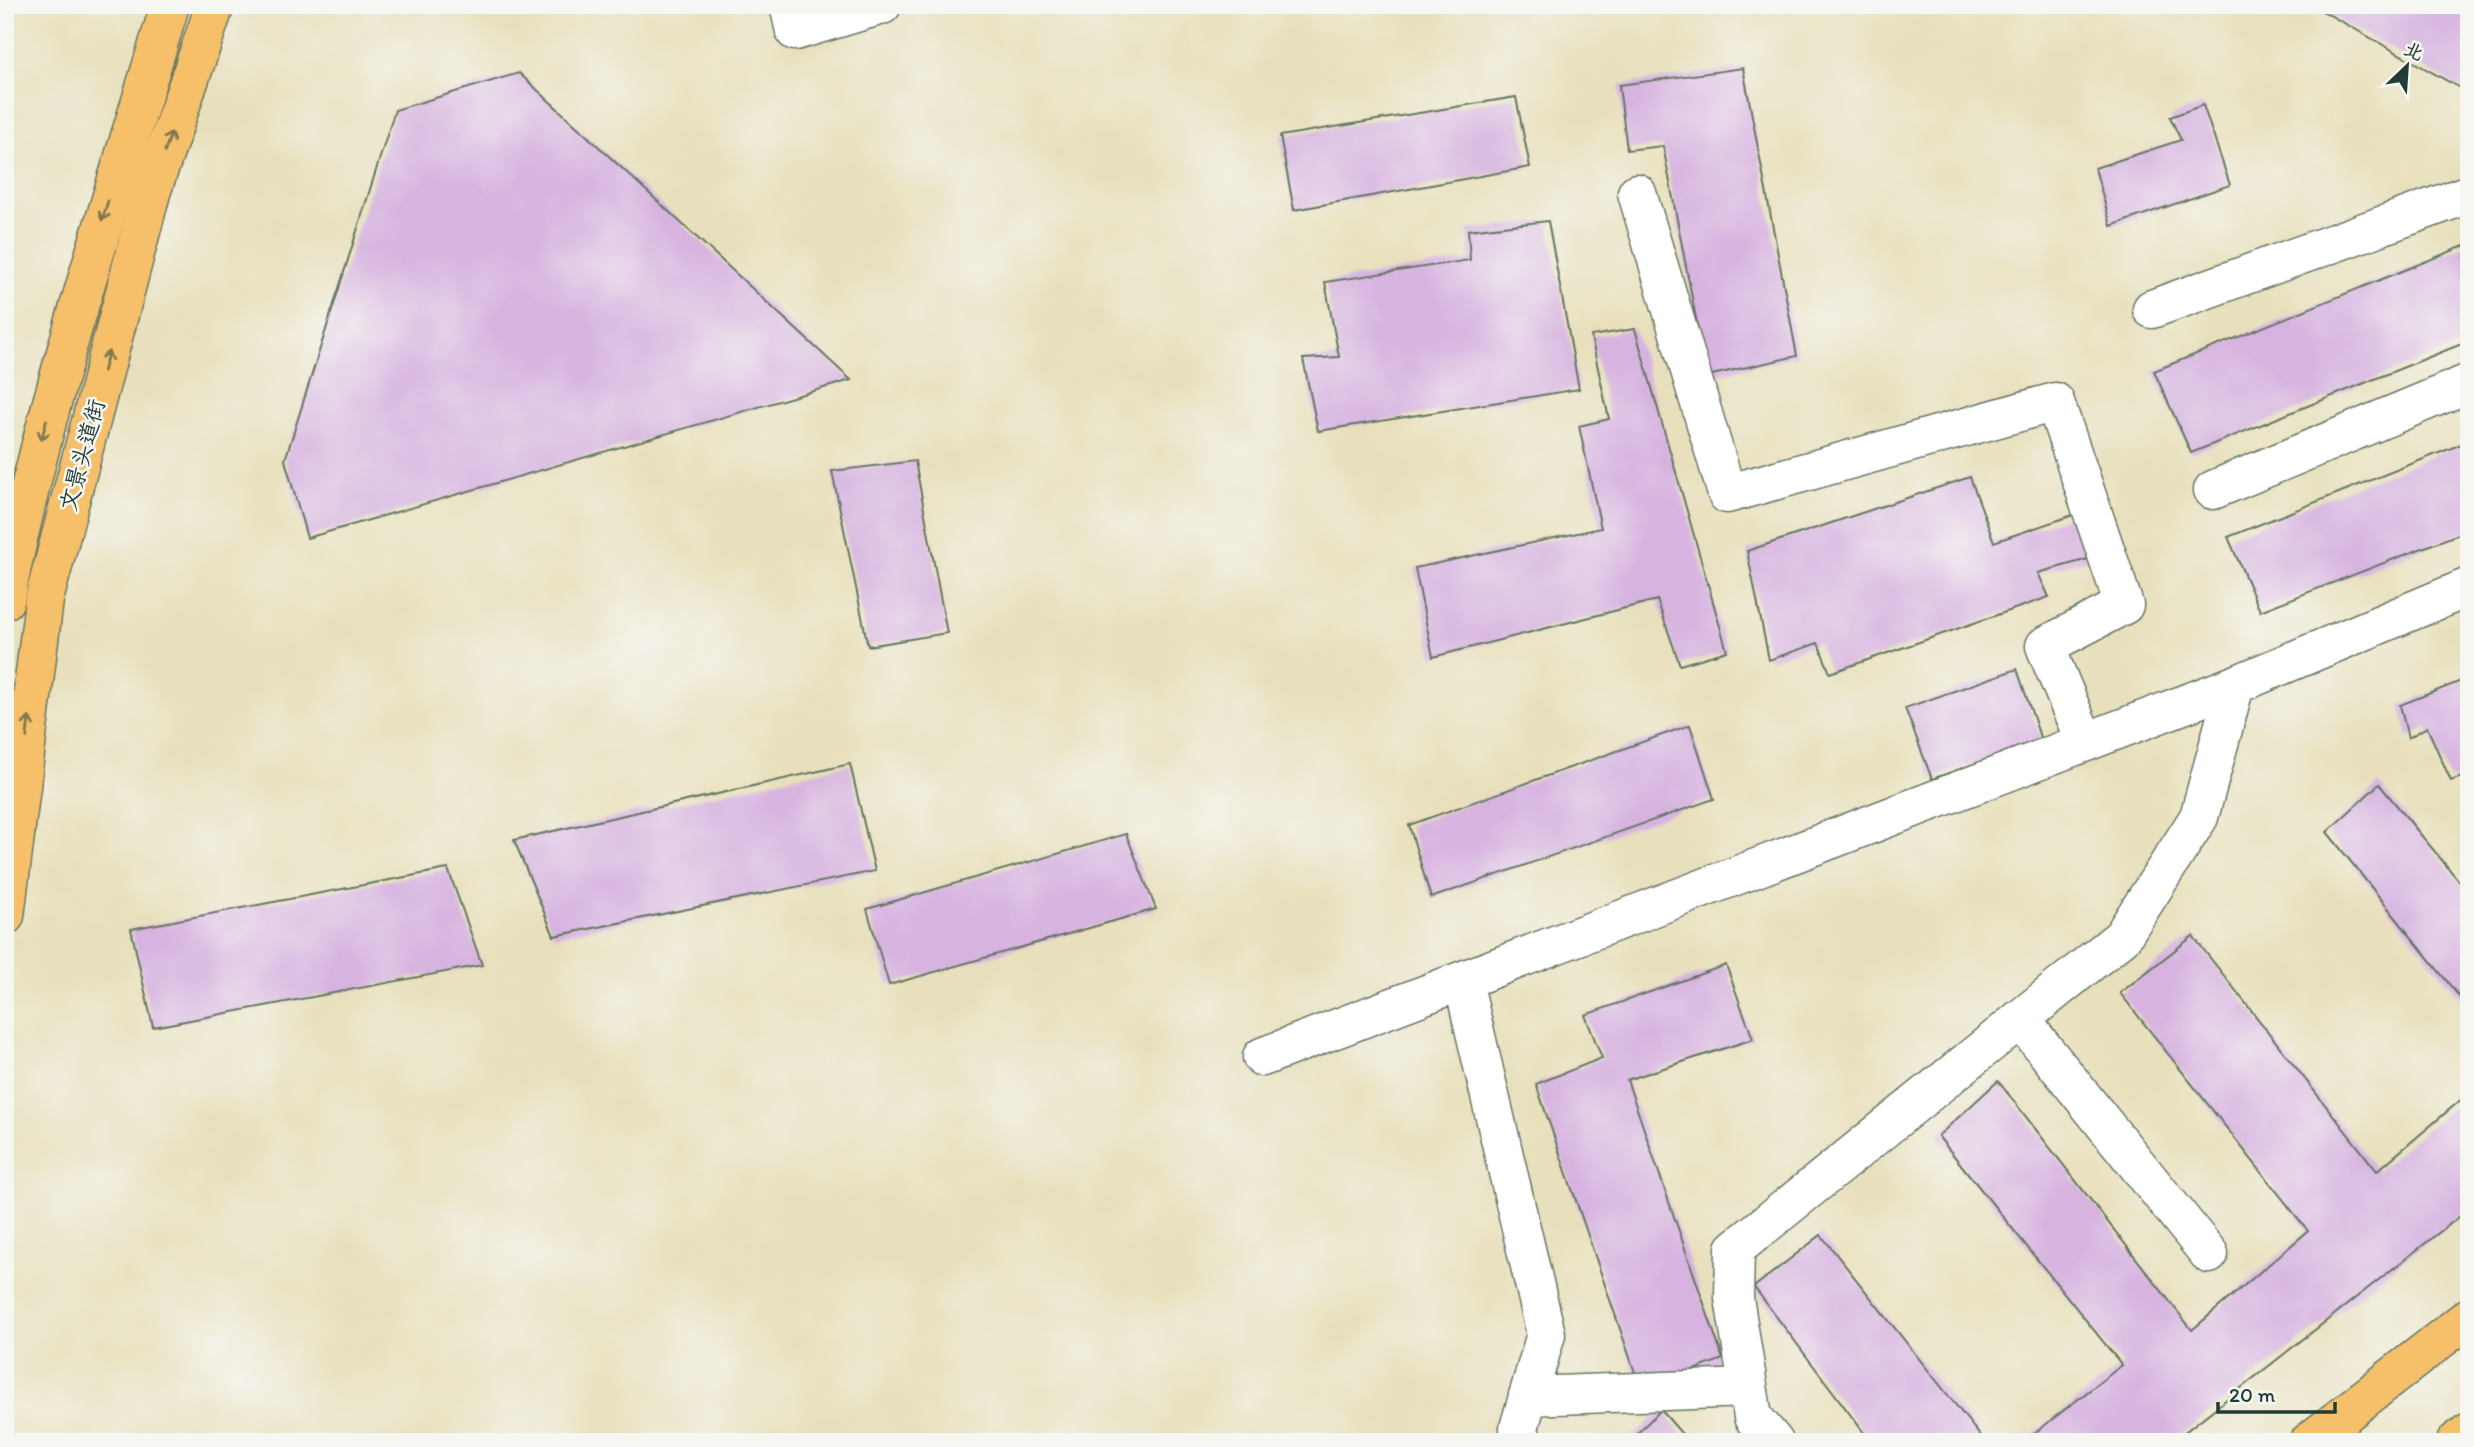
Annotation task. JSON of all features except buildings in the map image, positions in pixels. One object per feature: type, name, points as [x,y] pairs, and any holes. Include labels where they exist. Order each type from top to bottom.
[{"type":"main road","name":"文景头道街","points":[[5,600],[61,362],[170,5]]},
{"type":"main road","name":"文景头道街","points":[[5,916],[44,600],[150,193],[215,5]]},
{"type":"main road","points":[[2309,1442],[2469,1317]]},
{"type":"main road","points":[[2456,1442],[2469,1432]]},
{"type":"street","points":[[789,5],[795,31],[882,5]]},
{"type":"street","points":[[1637,193],[1727,494],[2055,402],[2124,605],[2045,646],[2085,742]]},
{"type":"street","points":[[2152,309],[2469,194]]},
{"type":"street","points":[[2213,491],[2469,383]]},
{"type":"street","points":[[1262,1057],[2235,685],[2469,587]]},
{"type":"street","points":[[1774,1442],[1753,1416],[1734,1298],[1735,1249],[2122,937],[2199,817],[2235,685]]},
{"type":"street","points":[[1462,981],[1546,1334],[1520,1428],[1522,1442]]},
{"type":"street","points":[[2020,1019],[2209,1254]]},
{"type":"street","points":[[1528,1396],[1748,1388]]}]
